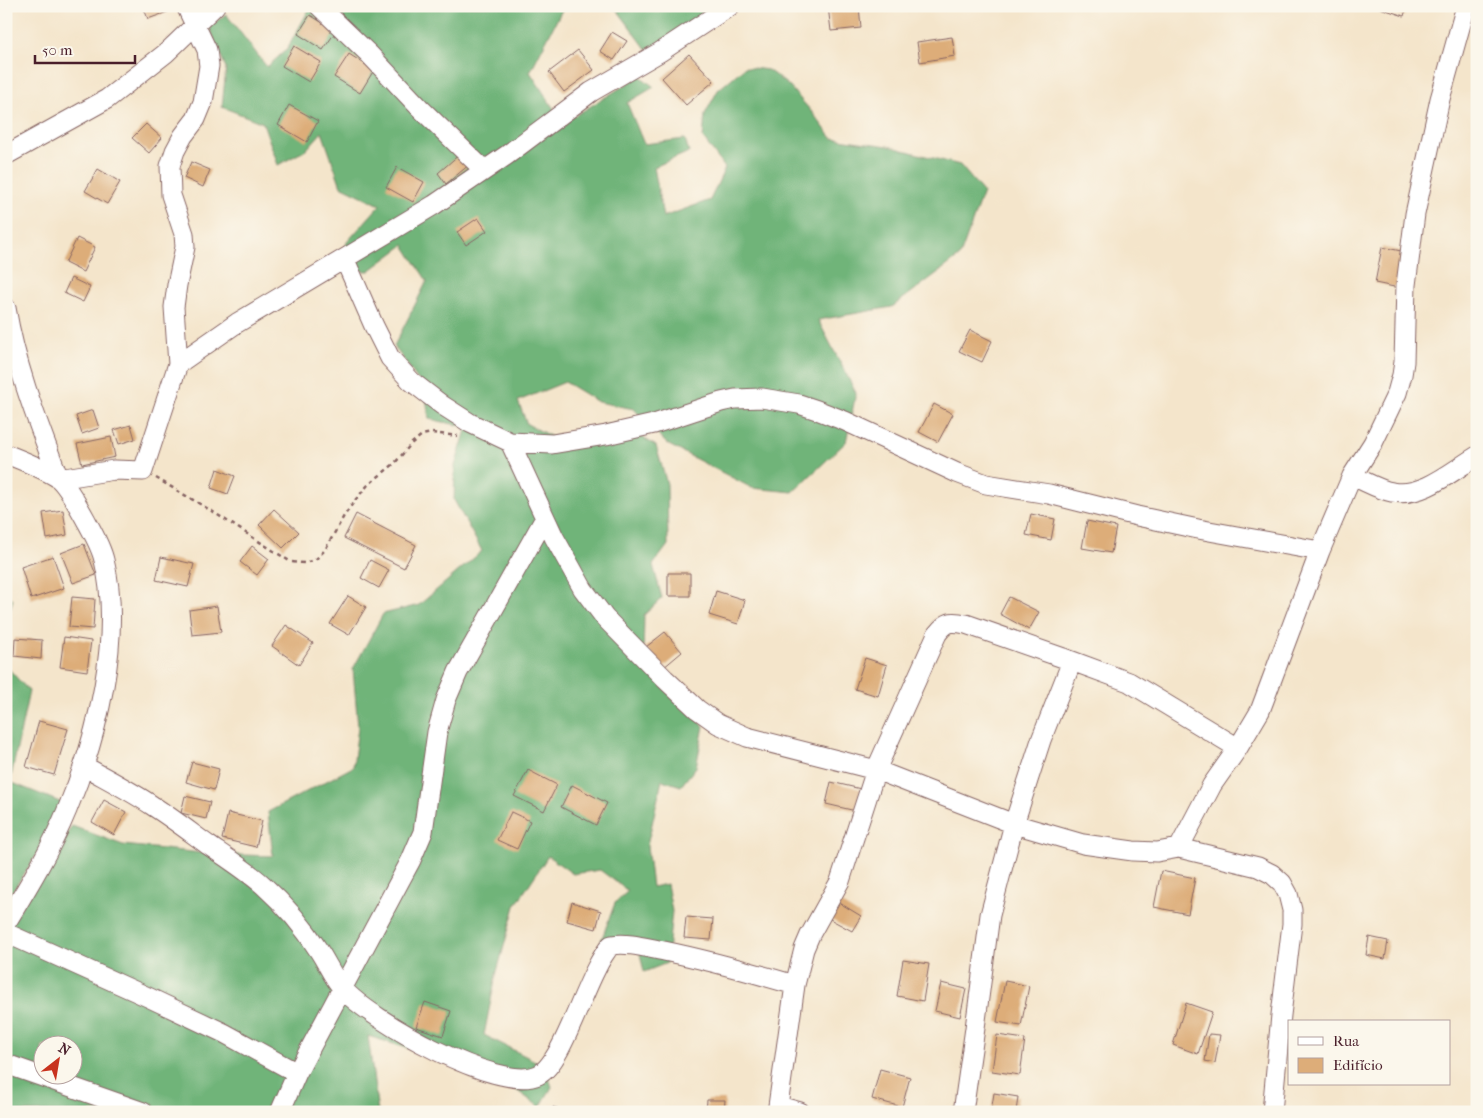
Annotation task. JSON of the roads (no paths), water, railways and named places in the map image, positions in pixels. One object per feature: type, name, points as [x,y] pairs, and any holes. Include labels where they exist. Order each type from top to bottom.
[{"type":"street","points":[[6,454],[26,461],[59,479],[114,470],[143,471],[178,364],[174,307],[185,247],[184,234],[171,195],[170,166],[183,136],[196,119],[207,83],[209,66],[207,50],[186,6]]},
{"type":"street","points":[[6,155],[107,99],[166,52],[216,6]]},
{"type":"street","points":[[319,6],[484,170]]},
{"type":"street","points":[[178,364],[237,323],[434,205],[591,92],[682,38],[730,6]]},
{"type":"street","points":[[1179,848],[1212,785],[1238,748],[1260,711],[1320,551],[1352,476],[1373,443],[1397,393],[1402,375],[1406,285],[1415,214],[1440,99],[1466,6]]},
{"type":"street","points":[[345,260],[390,358],[411,381],[442,405],[470,423],[510,442],[552,444],[606,435],[654,424],[721,402],[762,398],[799,404],[817,410],[957,473],[986,484],[1049,494],[1163,522],[1320,551]]},
{"type":"street","points":[[6,308],[10,335],[22,379],[59,479],[82,512],[104,558],[110,596],[110,637],[105,680],[84,766],[67,810],[49,848],[6,923]]},
{"type":"street","points":[[510,442],[554,537],[583,589],[605,618],[665,679],[697,709],[718,724],[747,736],[876,770],[1014,824],[1084,844],[1111,849],[1157,852],[1179,848],[1258,868],[1272,874],[1282,883],[1288,894],[1292,910],[1272,1112]]},
{"type":"street","points":[[1352,476],[1390,492],[1406,494],[1422,490],[1477,456]]},
{"type":"street","points":[[280,1112],[297,1073],[411,860],[423,832],[437,732],[446,700],[454,681],[545,518]]},
{"type":"street","points":[[800,1112],[778,1106],[795,985],[804,950],[810,935],[840,881],[876,770],[936,634],[944,625],[954,622],[966,624],[1113,675],[1145,690],[1238,748]]},
{"type":"street","points":[[963,1112],[990,915],[1014,824],[1041,740],[1072,660]]},
{"type":"street","points":[[84,766],[152,805],[262,885],[292,915],[318,949],[343,989],[379,1019],[436,1050],[481,1069],[522,1078],[537,1076],[548,1068],[575,1016],[599,961],[611,946],[620,944],[634,945],[710,960],[795,985]]},
{"type":"street","points":[[6,934],[224,1033],[297,1073]]},
{"type":"street","points":[[6,1064],[96,1104],[143,1112]]}]
